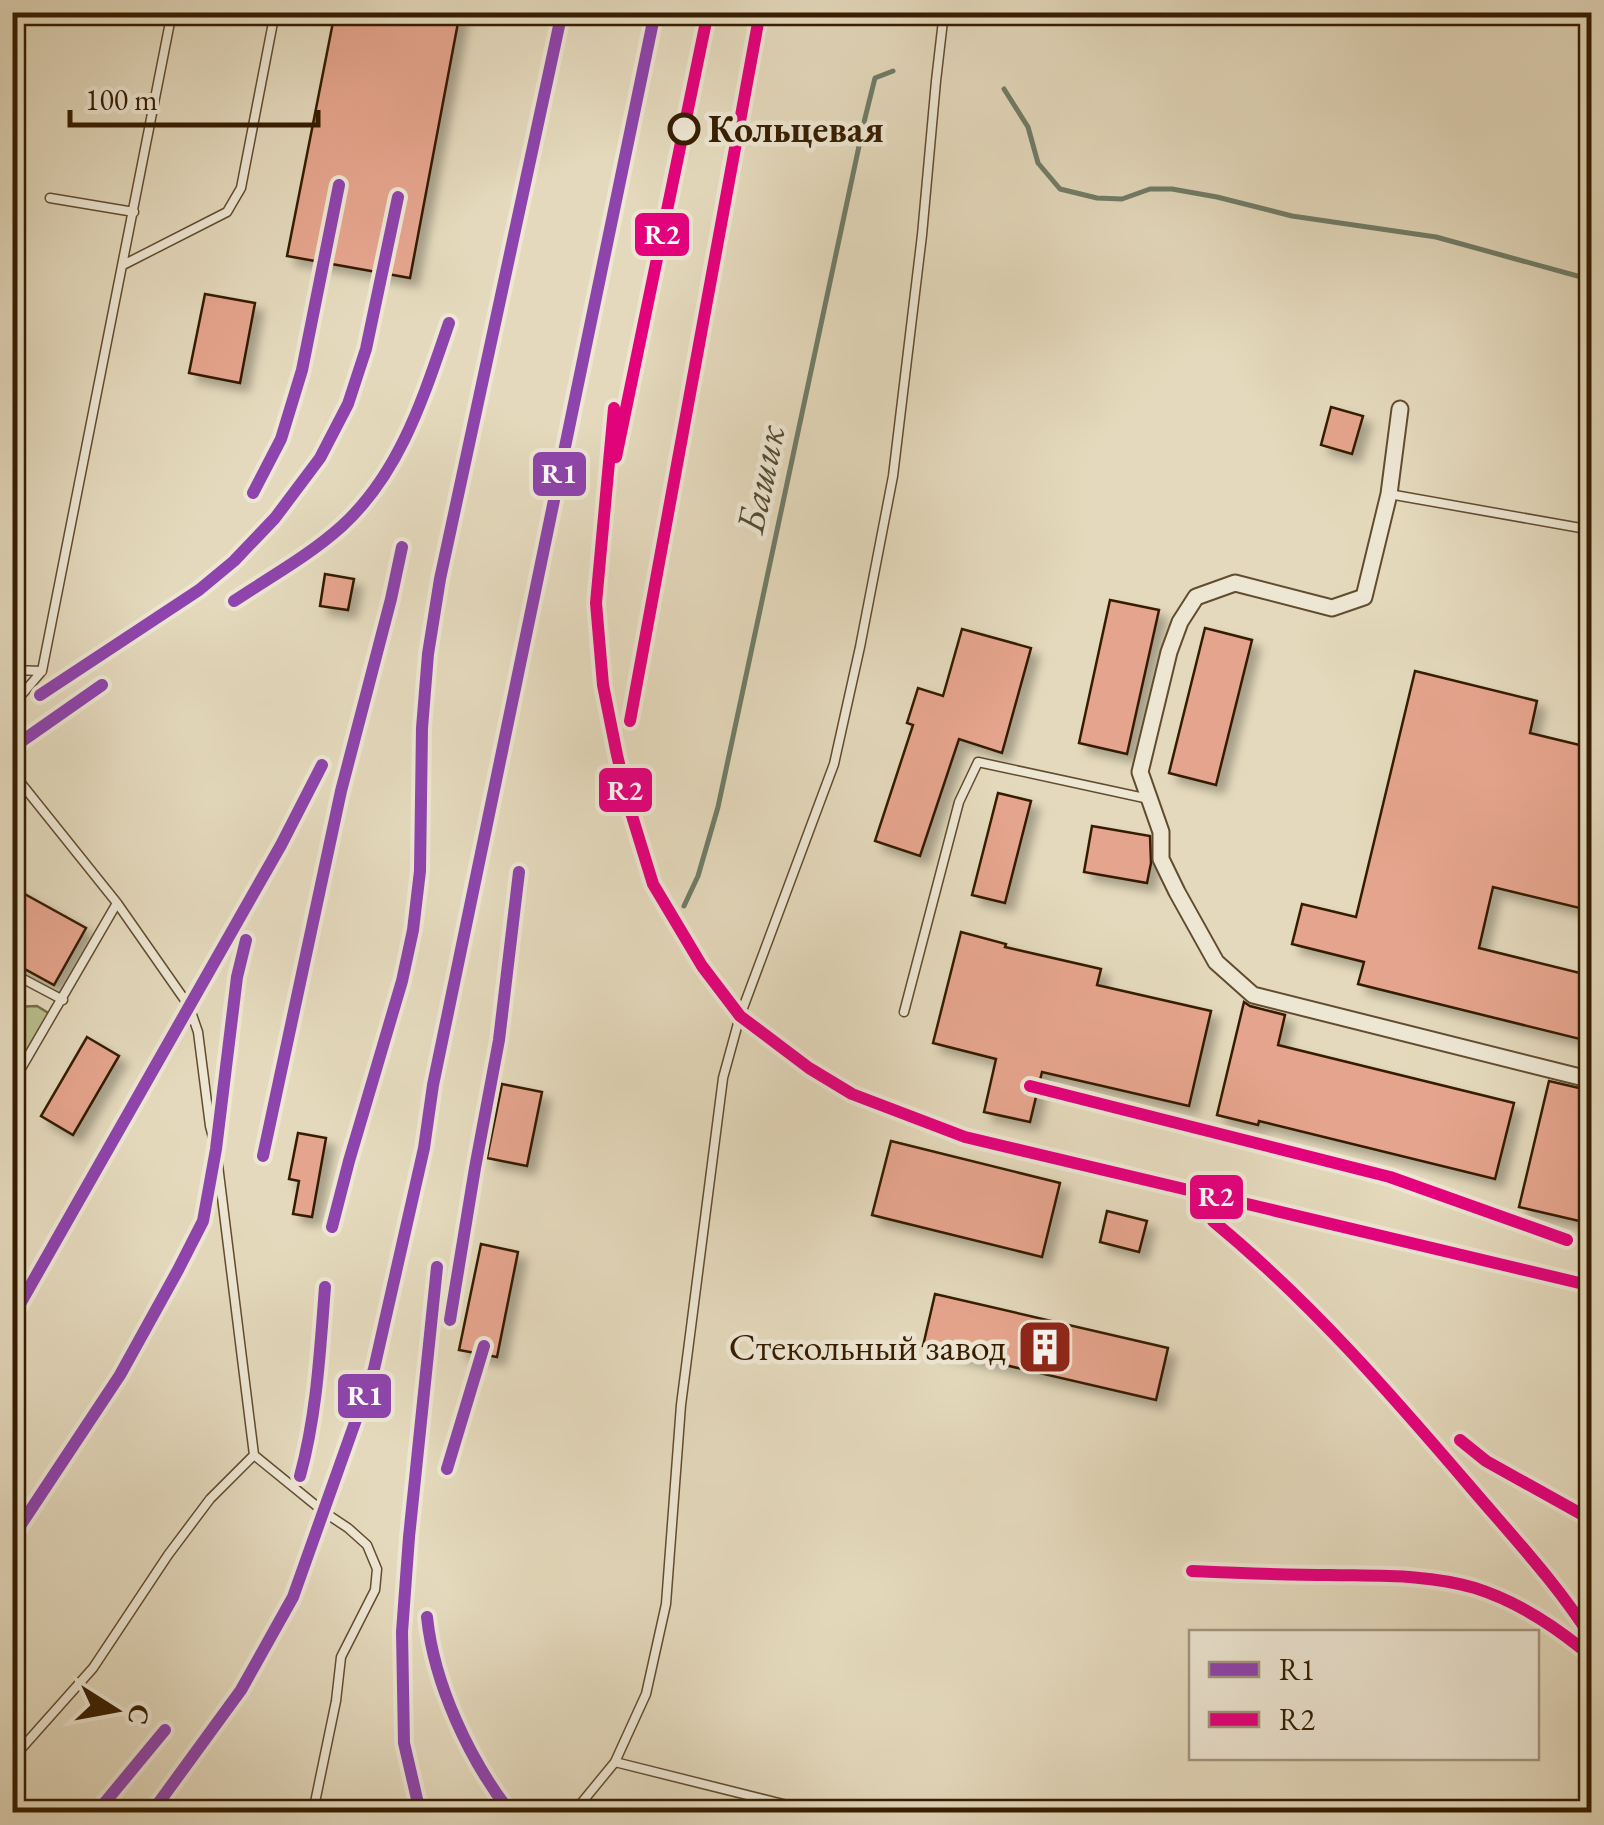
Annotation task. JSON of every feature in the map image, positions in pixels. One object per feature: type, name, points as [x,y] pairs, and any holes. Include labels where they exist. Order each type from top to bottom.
[{"type":"street","points":[[1400,409],[1389,494],[1364,597],[1332,608],[1235,583],[1196,597],[1180,622],[1140,772],[1160,832],[1161,859],[1216,962],[1253,995],[1592,1080]]},
{"type":"lane","points":[[12,706],[42,671],[172,12]]},
{"type":"lane","points":[[123,264],[227,212],[240,188],[275,12]]},
{"type":"lane","points":[[574,1812],[616,1762],[646,1694],[666,1604],[681,1405],[723,1078],[740,1016],[834,764],[860,647],[893,476],[944,12]]},
{"type":"lane","points":[[50,198],[134,212]]},
{"type":"lane","points":[[1389,494],[1592,530]]},
{"type":"lane","points":[[12,670],[42,671]]},
{"type":"lane","points":[[904,1012],[960,802],[978,762],[1149,799]]},
{"type":"lane","points":[[13,773],[117,903],[189,1006],[198,1032],[216,1149],[254,1455],[348,1528],[366,1546],[377,1569],[376,1590],[341,1657],[313,1812]]},
{"type":"lane","points":[[12,1084],[117,903]]},
{"type":"lane","points":[[12,973],[62,1000]]},
{"type":"lane","points":[[12,1759],[92,1668],[210,1499],[254,1455]]},
{"type":"lane","points":[[616,1762],[815,1812]]},
{"type":"green space","points":[[37,1006],[50,1014],[25,1057],[13,1050],[12,1007]]},
{"type":"building","points":[[335,12],[460,12],[410,278],[287,256]]},
{"type":"building","points":[[205,294],[255,303],[240,383],[189,373]]},
{"type":"building","points":[[1331,407],[1363,416],[1352,454],[1321,445]]},
{"type":"building","points":[[325,574],[354,579],[348,610],[320,606]]},
{"type":"building","points":[[1110,600],[1159,610],[1127,754],[1079,743]]},
{"type":"building","points":[[1205,628],[1252,640],[1216,785],[1169,773]]},
{"type":"building","points":[[962,629],[1031,648],[1002,753],[959,739],[920,856],[875,841],[913,725],[907,723],[918,688],[943,696]]},
{"type":"building","points":[[1415,671],[1537,701],[1530,733],[1592,748],[1592,911],[1493,887],[1479,948],[1592,976],[1592,1042],[1358,984],[1364,962],[1292,944],[1302,904],[1356,917]]},
{"type":"building","points":[[998,793],[1031,801],[1005,903],[972,895]]},
{"type":"building","points":[[1092,826],[1150,836],[1147,883],[1084,872]]},
{"type":"building","points":[[12,887],[86,928],[54,985],[12,962]]},
{"type":"building","points":[[961,932],[1006,944],[1005,947],[1101,969],[1097,985],[1211,1011],[1189,1106],[1042,1072],[1030,1122],[984,1112],[996,1059],[933,1043]]},
{"type":"building","points":[[1244,1002],[1285,1015],[1278,1045],[1514,1103],[1495,1179],[1259,1121],[1258,1125],[1217,1115]]},
{"type":"building","points":[[87,1037],[119,1056],[73,1135],[41,1116]]},
{"type":"building","points":[[1549,1081],[1592,1091],[1592,1224],[1519,1207]]},
{"type":"building","points":[[502,1084],[542,1092],[527,1166],[487,1158]]},
{"type":"building","points":[[298,1133],[326,1138],[312,1217],[293,1214],[299,1181],[289,1179]]},
{"type":"building","points":[[891,1141],[1060,1183],[1042,1257],[872,1215]]},
{"type":"building","points":[[1107,1211],[1147,1221],[1139,1252],[1100,1242]]},
{"type":"building","points":[[481,1244],[518,1252],[497,1357],[459,1350]]},
{"type":"building","name":"Стекольный завод","points":[[935,1294],[1168,1348],[1156,1400],[923,1346]]},
{"type":"waterway","name":"Башик","points":[[684,906],[698,876],[718,807],[875,78],[893,71]]},
{"type":"waterway","name":"Башик","points":[[1004,89],[1028,127],[1038,163],[1060,189],[1122,199],[1150,189],[1172,189],[1292,216],[1436,237],[1592,280]]},
{"type":"transit line","name":"R1","points":[[332,1227],[413,930],[420,871],[422,728],[440,579],[562,12]]},
{"type":"transit line","name":"R1","points":[[152,1812],[241,1690],[293,1597],[374,1369],[424,1148],[433,1085],[655,12]]},
{"type":"transit line","name":"R2","points":[[616,457],[708,12]]},
{"type":"transit line","name":"R2","points":[[630,721],[760,12]]},
{"type":"transit line","name":"R1","points":[[253,493],[281,439],[302,370],[339,185]]},
{"type":"transit line","name":"R1","points":[[40,695],[199,590],[234,561],[275,518],[320,458],[348,404],[366,349],[398,197]]},
{"type":"transit line","name":"R1","points":[[234,601],[317,547],[363,505],[408,431],[449,323]]},
{"type":"transit line","name":"R2","points":[[614,408],[596,603],[603,685],[617,755],[653,884],[702,966],[740,1016],[809,1068],[852,1094],[965,1137],[1592,1286]]},
{"type":"transit line","name":"R1","points":[[263,1156],[341,791],[402,547]]},
{"type":"transit line","name":"R1","points":[[12,748],[102,685]]},
{"type":"transit line","name":"R1","points":[[12,1318],[281,845],[322,765]]},
{"type":"transit line","name":"R1","points":[[450,1320],[499,1040],[519,872]]},
{"type":"transit line","name":"R1","points":[[12,1538],[120,1375],[203,1221],[237,977],[246,940]]},
{"type":"transit line","name":"R2","points":[[1030,1086],[1390,1177],[1567,1240]]},
{"type":"transit line","name":"R2","points":[[1213,1221],[1283,1283],[1380,1384],[1535,1562],[1592,1639]]},
{"type":"transit line","name":"R1","points":[[420,1812],[404,1743],[402,1632],[437,1267]]},
{"type":"transit line","name":"R1","points":[[300,1476],[314,1406],[325,1287]]},
{"type":"transit line","name":"R1","points":[[447,1469],[484,1346]]},
{"type":"transit line","name":"R2","points":[[1460,1440],[1486,1461],[1592,1520]]},
{"type":"transit line","name":"R2","points":[[1192,1571],[1403,1577],[1457,1583],[1517,1606],[1581,1648]]},
{"type":"transit line","name":"R1","points":[[427,1617],[437,1668],[456,1720],[481,1769],[510,1812]]},
{"type":"transit line","name":"R1","points":[[97,1812],[165,1730]]},
{"type":"place","name":"Кольцевая","points":[[684,129]]},
{"type":"place","name":"Стекольный завод","points":[[1045,1347]]}]
